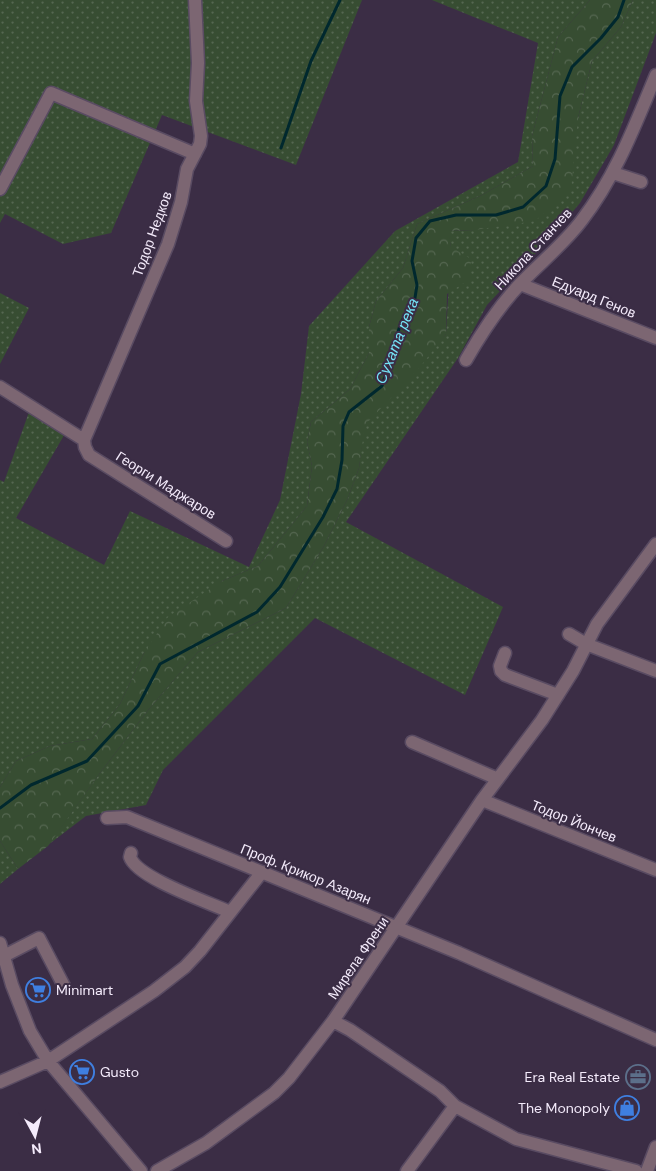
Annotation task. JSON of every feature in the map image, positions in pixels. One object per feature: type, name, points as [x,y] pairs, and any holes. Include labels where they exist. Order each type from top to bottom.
[{"type":"street","name":"Тодор Недков","points":[[84,440],[168,244],[181,202],[187,169],[200,144],[201,136],[196,101],[198,63],[195,0]]},
{"type":"street","name":"Никола Станчев","points":[[466,360],[482,330],[520,284],[582,220],[613,173],[656,75]]},
{"type":"street","points":[[0,189],[50,92],[195,154]]},
{"type":"street","points":[[613,173],[642,182]]},
{"type":"street","name":"Едуард Генов","points":[[520,284],[656,338]]},
{"type":"street","points":[[5,390],[84,440]]},
{"type":"street","name":"Георги Маджаров","points":[[84,440],[89,455],[226,541]]},
{"type":"street","name":"Мирела Френи","points":[[157,1171],[206,1143],[274,1094],[289,1078],[333,1021],[482,800],[542,720],[573,671],[597,624],[656,544]]},
{"type":"street","points":[[570,634],[586,644],[656,671]]},
{"type":"street","points":[[505,653],[500,666],[501,671],[505,675],[558,695]]},
{"type":"street","points":[[412,742],[498,779]]},
{"type":"street","name":"Тодор Йончев","points":[[482,800],[656,870]]},
{"type":"street","name":"Проф. Крикор Азарян","points":[[107,818],[127,817],[460,953],[656,1040]]},
{"type":"street","points":[[131,853],[132,863],[139,870],[230,912]]},
{"type":"street","points":[[0,1082],[48,1061],[154,991],[185,967],[200,951],[262,872]]},
{"type":"street","points":[[4,956],[39,938],[64,986]]},
{"type":"street","points":[[0,943],[12,985],[30,1031],[48,1061],[141,1171]]},
{"type":"street","points":[[333,1021],[350,1030],[440,1090],[456,1106],[516,1139],[636,1171]]},
{"type":"street","points":[[406,1171],[456,1106]]},
{"type":"street","points":[[647,1171],[656,1147]]},
{"type":"green space","points":[[0,0],[362,0],[296,165],[162,115],[111,233],[63,244],[5,214],[0,223]]},
{"type":"green space","points":[[432,0],[590,0],[558,37],[532,136],[533,166],[482,195],[417,224],[403,268],[376,301],[369,327],[369,353],[350,389],[311,422],[307,442],[312,466],[307,506],[258,566],[222,581],[144,653],[120,704],[92,739],[50,746],[16,761],[0,787],[0,480],[4,482],[29,412],[70,425],[16,518],[104,565],[130,511],[249,567],[280,500],[301,394],[309,326],[395,231],[518,162],[538,43]]},
{"type":"green space","points":[[590,0],[633,0],[621,27],[592,61],[578,118],[571,190],[535,221],[474,230],[449,231],[451,247],[471,259],[470,279],[447,294],[446,334],[420,367],[365,425],[359,468],[348,498],[324,546],[286,608],[198,652],[149,709],[48,846],[18,869],[0,841],[0,787],[16,761],[50,746],[92,739],[120,704],[144,653],[168,617],[222,581],[258,566],[307,506],[312,466],[307,442],[311,422],[350,389],[369,353],[369,327],[376,301],[403,268],[417,224],[482,195],[533,166],[532,136],[558,37]]},
{"type":"green space","points":[[633,0],[656,0],[656,33],[614,145],[580,203],[553,235],[487,305],[458,358],[346,522],[503,607],[465,695],[315,618],[163,770],[146,805],[86,816],[48,845],[149,709],[198,652],[286,608],[324,546],[348,498],[359,468],[364,425],[446,334],[451,247],[448,231],[474,230],[578,118],[592,61],[621,27]]},
{"type":"green space","points":[[0,293],[29,308],[0,364]]},
{"type":"green space","points":[[0,841],[18,869],[0,884]]},
{"type":"waterway","points":[[281,148],[311,61],[340,0]]},
{"type":"waterway","name":"Сухата река","points":[[0,808],[31,785],[87,761],[138,706],[160,664],[257,612],[280,587],[323,517],[337,489],[342,460],[343,426],[349,412],[382,386],[401,322],[414,304],[417,285],[412,261],[416,238],[430,221],[456,215],[496,215],[523,207],[546,186],[555,159],[560,96],[572,67],[601,38],[618,17],[624,0]]},
{"type":"place","name":"Minimart","points":[[38,990]]},
{"type":"place","name":"Gusto","points":[[82,1072]]},
{"type":"place","name":"Era Real Estate","points":[[638,1077]]},
{"type":"place","name":"The Monopoly","points":[[627,1108]]}]
